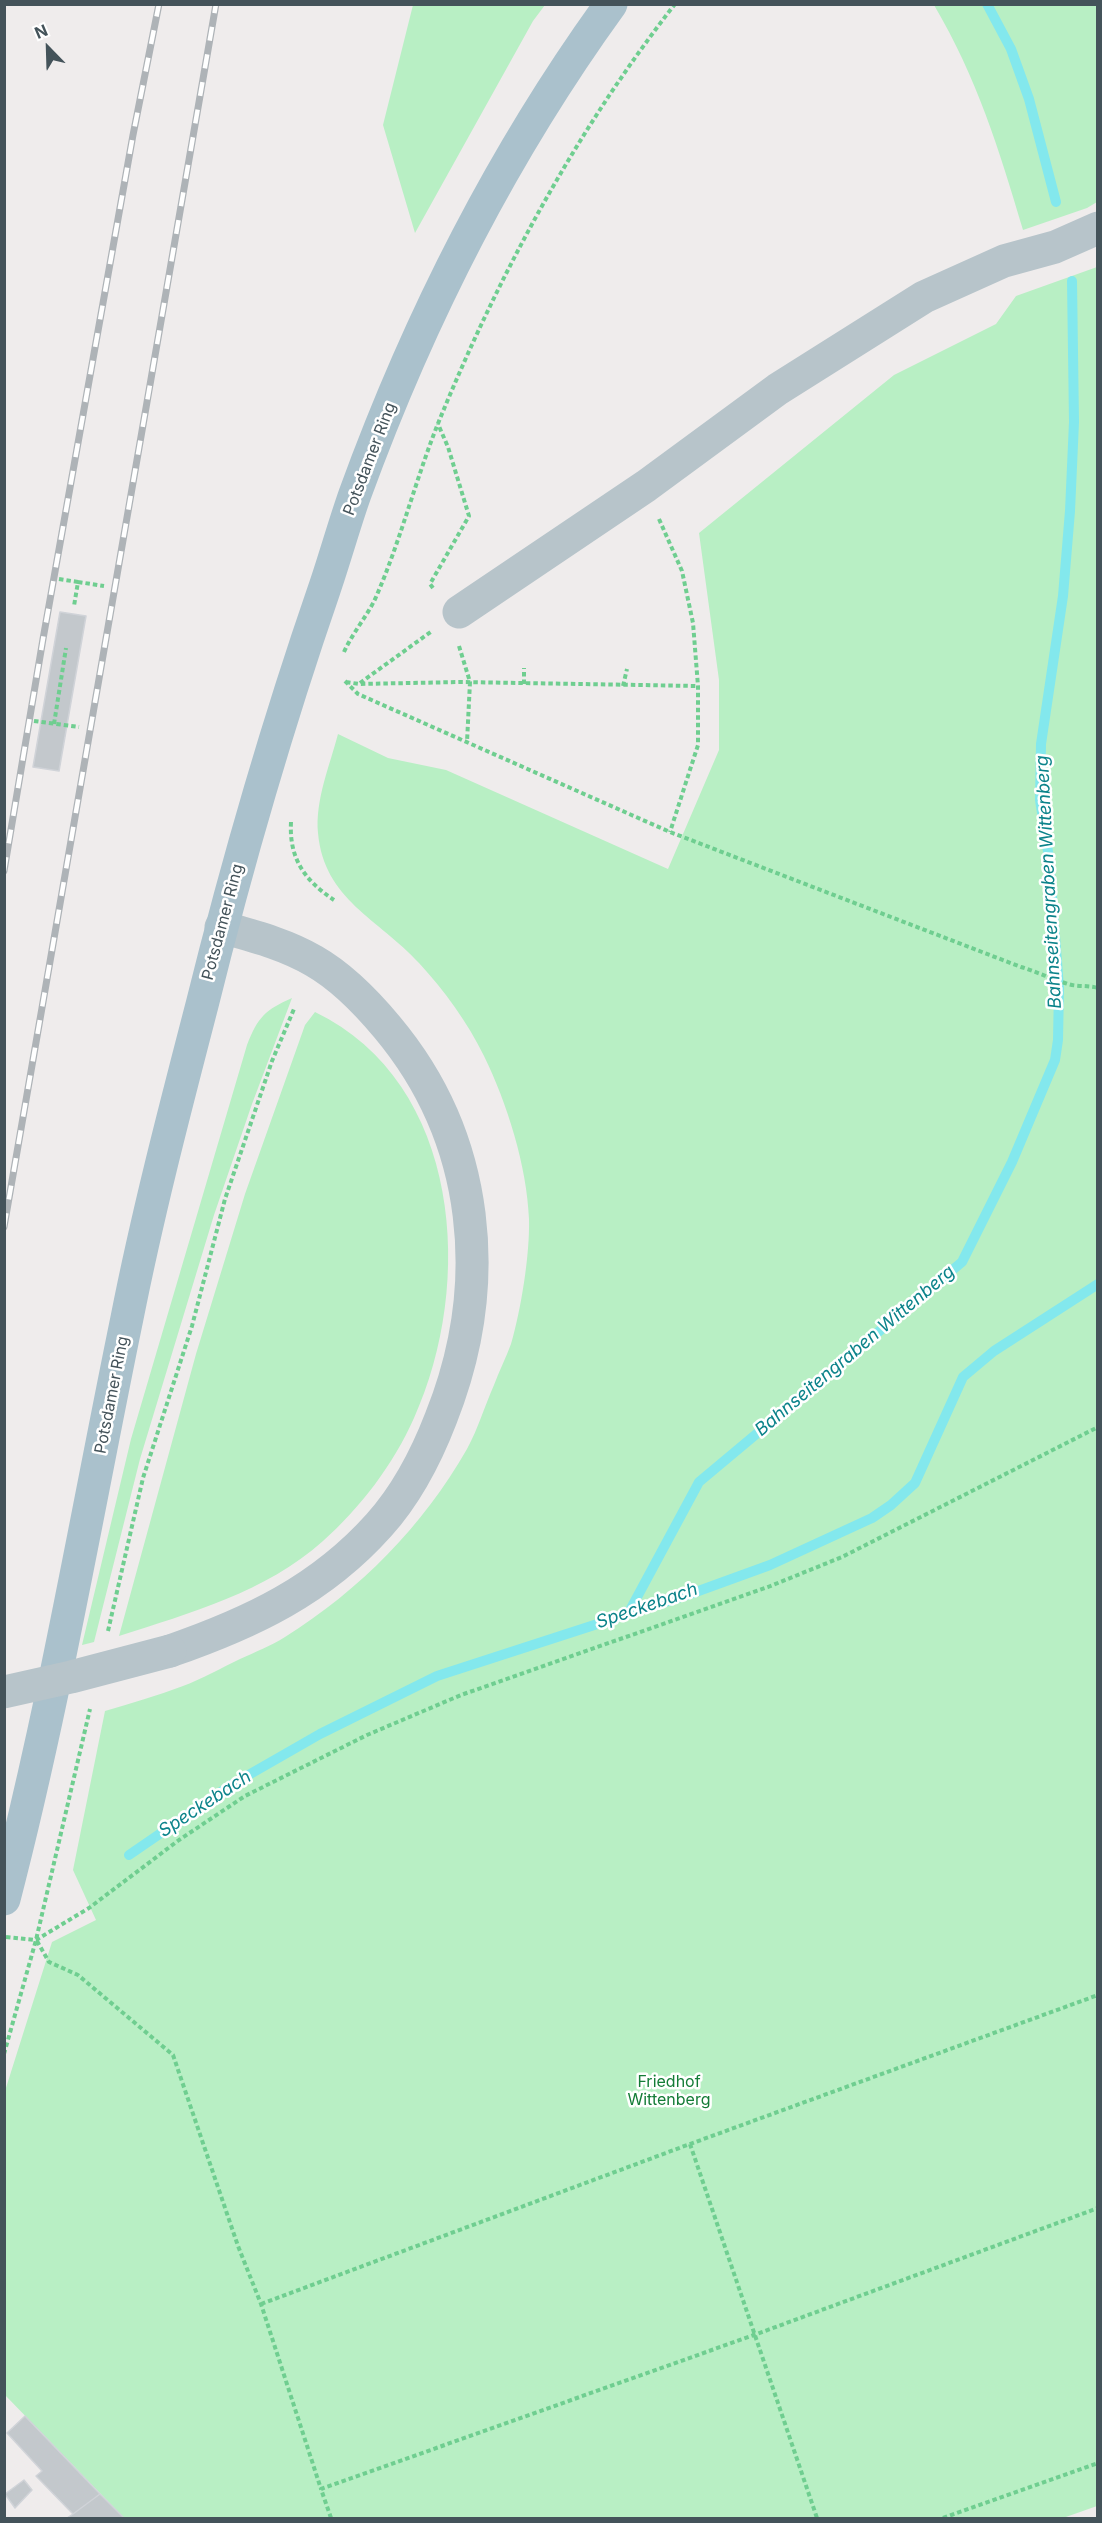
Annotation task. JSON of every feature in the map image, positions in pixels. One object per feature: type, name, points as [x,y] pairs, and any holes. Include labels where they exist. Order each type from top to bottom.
[{"type":"main road","name":"Potsdamer Ring","points":[[4,1899],[47,1718],[163,1154],[257,794],[293,680],[354,496],[399,384],[446,282],[494,188],[542,108],[611,4]]},
{"type":"street","points":[[450,627],[778,389],[924,297],[1004,261],[1055,247],[1098,228]]},
{"type":"street","points":[[4,1692],[170,1651],[244,1624],[317,1582],[352,1553],[381,1524],[408,1487],[429,1448],[461,1362],[472,1275],[472,1231],[466,1187],[456,1149],[441,1110],[421,1071],[375,1012],[346,985],[315,962],[274,942],[221,927]]},
{"type":"path","points":[[341,658],[354,630],[375,599],[438,424],[519,250],[556,182],[609,97],[675,4]]},
{"type":"path","points":[[430,584],[469,516],[448,447],[438,424]]},
{"type":"path","points":[[646,486],[681,571],[693,623],[698,686],[698,745],[670,832]]},
{"type":"path","points":[[59,579],[104,586]]},
{"type":"path","points":[[74,606],[78,582]]},
{"type":"path","points":[[359,684],[450,627],[470,682],[467,742]]},
{"type":"path","points":[[54,724],[66,648]]},
{"type":"path","points":[[524,668],[524,684]]},
{"type":"path","points":[[623,686],[627,669]]},
{"type":"path","points":[[698,686],[470,682],[359,684],[345,681],[358,694],[670,832],[1021,967],[1071,985],[1085,984],[1098,988]]},
{"type":"path","points":[[34,721],[79,727]]},
{"type":"path","points":[[291,814],[292,849],[302,870],[318,889],[334,900]]},
{"type":"path","points":[[106,1640],[143,1478],[192,1326],[225,1199],[272,1061],[294,1009]]},
{"type":"path","points":[[4,1937],[36,1940],[88,1908],[178,1840],[245,1796],[367,1735],[461,1695],[768,1587],[842,1557],[1098,1427]]},
{"type":"path","points":[[4,2054],[36,1940],[92,1697]]},
{"type":"path","points":[[36,1940],[49,1962],[78,1976],[173,2055],[238,2246],[261,2304],[331,2518]]},
{"type":"path","points":[[261,2304],[1098,1995]]},
{"type":"path","points":[[690,2144],[817,2518]]},
{"type":"path","points":[[321,2489],[754,2336],[1098,2208]]},
{"type":"path","points":[[943,2518],[1098,2463]]},
{"type":"green space","points":[[413,5],[545,5],[533,21],[415,233],[383,125]]},
{"type":"green space","points":[[934,5],[1097,5],[1097,202],[1087,208],[1023,230],[996,142],[975,87]]},
{"type":"green space","name":"Friedhof Wittenberg","points":[[1097,267],[1097,2506],[1063,2518],[124,2518],[5,2395],[5,2091],[52,1942],[96,1920],[73,1870],[105,1711],[190,1683],[280,1640],[339,1599],[388,1554],[431,1504],[471,1441],[511,1344],[526,1265],[529,1219],[520,1157],[508,1114],[484,1056],[463,1019],[437,984],[419,963],[342,892],[322,856],[318,833],[319,808],[338,734],[388,758],[446,770],[668,869],[719,750],[719,680],[699,533],[894,375],[996,324],[1016,296]]},
{"type":"green space","points":[[292,998],[214,1215],[140,1459],[94,1642],[82,1645],[131,1439],[247,1045],[264,1015],[275,1006]]},
{"type":"green space","points":[[315,1012],[364,1044],[401,1087],[427,1136],[442,1191],[448,1249],[445,1308],[433,1365],[414,1418],[386,1469],[363,1500],[323,1541],[301,1559],[252,1587],[200,1609],[119,1636],[196,1354],[245,1194],[305,1025]]},
{"type":"building","points":[[60,612],[86,616],[59,771],[33,767]]},
{"type":"building","points":[[25,2416],[100,2494],[73,2514],[36,2476],[42,2471],[7,2433]]},
{"type":"building","points":[[24,2480],[32,2490],[15,2508],[5,2494]]},
{"type":"building","points":[[100,2494],[124,2518],[67,2518],[73,2514]]},
{"type":"waterway","name":"Bahnseitengraben Wittenberg","points":[[987,4],[1011,49],[1029,99],[1056,202]]},
{"type":"waterway","name":"Bahnseitengraben Wittenberg","points":[[629,1612],[699,1482],[962,1262],[1012,1162],[1055,1060],[1058,1040],[1059,988],[1049,858],[1040,800],[1041,744],[1063,596],[1070,511],[1074,422],[1072,281]]},
{"type":"waterway","name":"Speckebach","points":[[129,1855],[231,1785],[320,1734],[437,1676],[693,1593],[770,1565],[872,1518],[891,1505],[915,1483],[963,1377],[994,1351],[1098,1284]]},
{"type":"railway","points":[[4,871],[133,135],[159,4]]},
{"type":"railway","points":[[4,1227],[216,4]]}]
